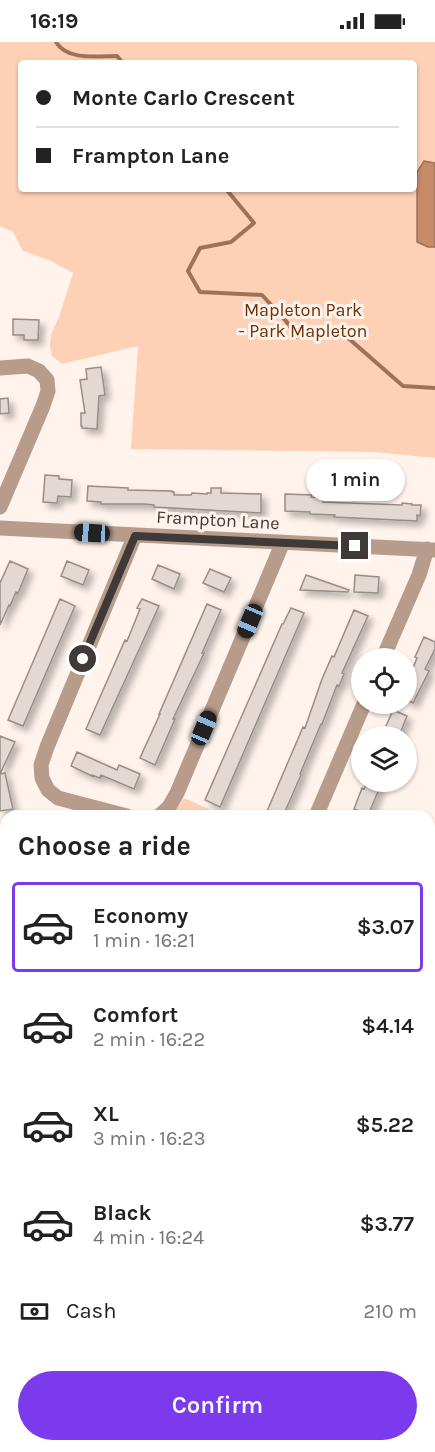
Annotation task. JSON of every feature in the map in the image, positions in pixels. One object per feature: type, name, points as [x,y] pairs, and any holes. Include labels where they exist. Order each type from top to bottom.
[{"type":"street","points":[[0,368],[28,366],[39,371],[47,380],[48,391],[0,507]]},
{"type":"street","name":"Frampton Lane","points":[[0,528],[431,550]]},
{"type":"street","points":[[104,810],[58,798],[48,790],[42,778],[41,765],[135,536]]},
{"type":"street","points":[[166,810],[177,793],[283,542]]},
{"type":"street","points":[[387,648],[431,550]]},
{"type":"street","points":[[319,810],[360,714]]},
{"type":"green space","name":"Mapleton Park - Park Mapleton","points":[[0,42],[435,42],[435,458],[373,452],[131,449],[138,346],[62,364],[52,356],[51,334],[73,273],[49,260],[23,251],[13,232],[0,226]]},
{"type":"green space","points":[[184,798],[211,810],[175,810]]},
{"type":"shaded area","points":[[424,161],[435,163],[435,247],[428,247],[417,242],[417,172]]},
{"type":"building","points":[[13,319],[39,320],[38,340],[24,340],[24,335],[13,335]]},
{"type":"building","points":[[101,367],[105,395],[99,396],[97,429],[82,428],[81,413],[85,413],[80,380],[87,379],[86,369]]},
{"type":"building","points":[[8,398],[9,413],[0,414],[0,399]]},
{"type":"building","points":[[45,475],[72,480],[71,497],[58,496],[57,503],[43,502]]},
{"type":"building","points":[[88,486],[172,491],[174,495],[207,494],[211,493],[211,488],[221,488],[221,493],[261,494],[261,513],[154,507],[154,505],[144,504],[101,504],[101,502],[87,501]]},
{"type":"building","points":[[285,494],[312,495],[311,497],[324,498],[323,502],[421,505],[420,516],[417,515],[417,521],[334,517],[335,515],[285,511]]},
{"type":"building","points":[[10,561],[28,569],[0,625],[0,583]]},
{"type":"building","points":[[67,561],[89,570],[83,585],[61,576]]},
{"type":"building","points":[[158,565],[180,574],[174,589],[152,579]]},
{"type":"building","points":[[210,569],[231,578],[224,592],[203,583]]},
{"type":"building","points":[[306,575],[349,590],[348,592],[300,590]]},
{"type":"building","points":[[355,575],[379,577],[378,593],[354,592]]},
{"type":"building","points":[[60,599],[75,606],[23,726],[8,720]]},
{"type":"building","points":[[142,599],[159,606],[100,735],[86,729],[125,640],[127,641]]},
{"type":"building","points":[[207,604],[221,610],[155,765],[140,758]]},
{"type":"building","points":[[291,608],[304,613],[220,807],[205,800]]},
{"type":"building","points":[[354,610],[368,616],[353,648],[351,648],[342,673],[344,674],[339,686],[337,685],[286,810],[268,810],[303,727],[305,728],[332,656],[334,657]]},
{"type":"building","points":[[424,637],[435,642],[435,649],[425,669],[429,671],[417,695],[417,658]]},
{"type":"building","points":[[391,714],[407,716],[403,726],[386,726]]},
{"type":"building","points":[[0,736],[15,742],[0,774]]},
{"type":"building","points":[[77,752],[117,770],[119,765],[140,774],[134,789],[101,775],[100,778],[92,776],[71,766]]},
{"type":"building","points":[[5,773],[13,809],[0,810],[0,774]]},
{"type":"building","points":[[360,792],[378,792],[370,810],[354,809]]},
{"type":"waterway","points":[[56,42],[61,48],[75,55],[117,56],[120,60]]},
{"type":"waterway","points":[[228,192],[254,223],[231,242],[200,248],[188,271],[200,292],[262,295],[297,337],[347,337],[403,386],[435,388]]},
{"type":"route","points":[[83,659],[135,536],[355,546]]}]
